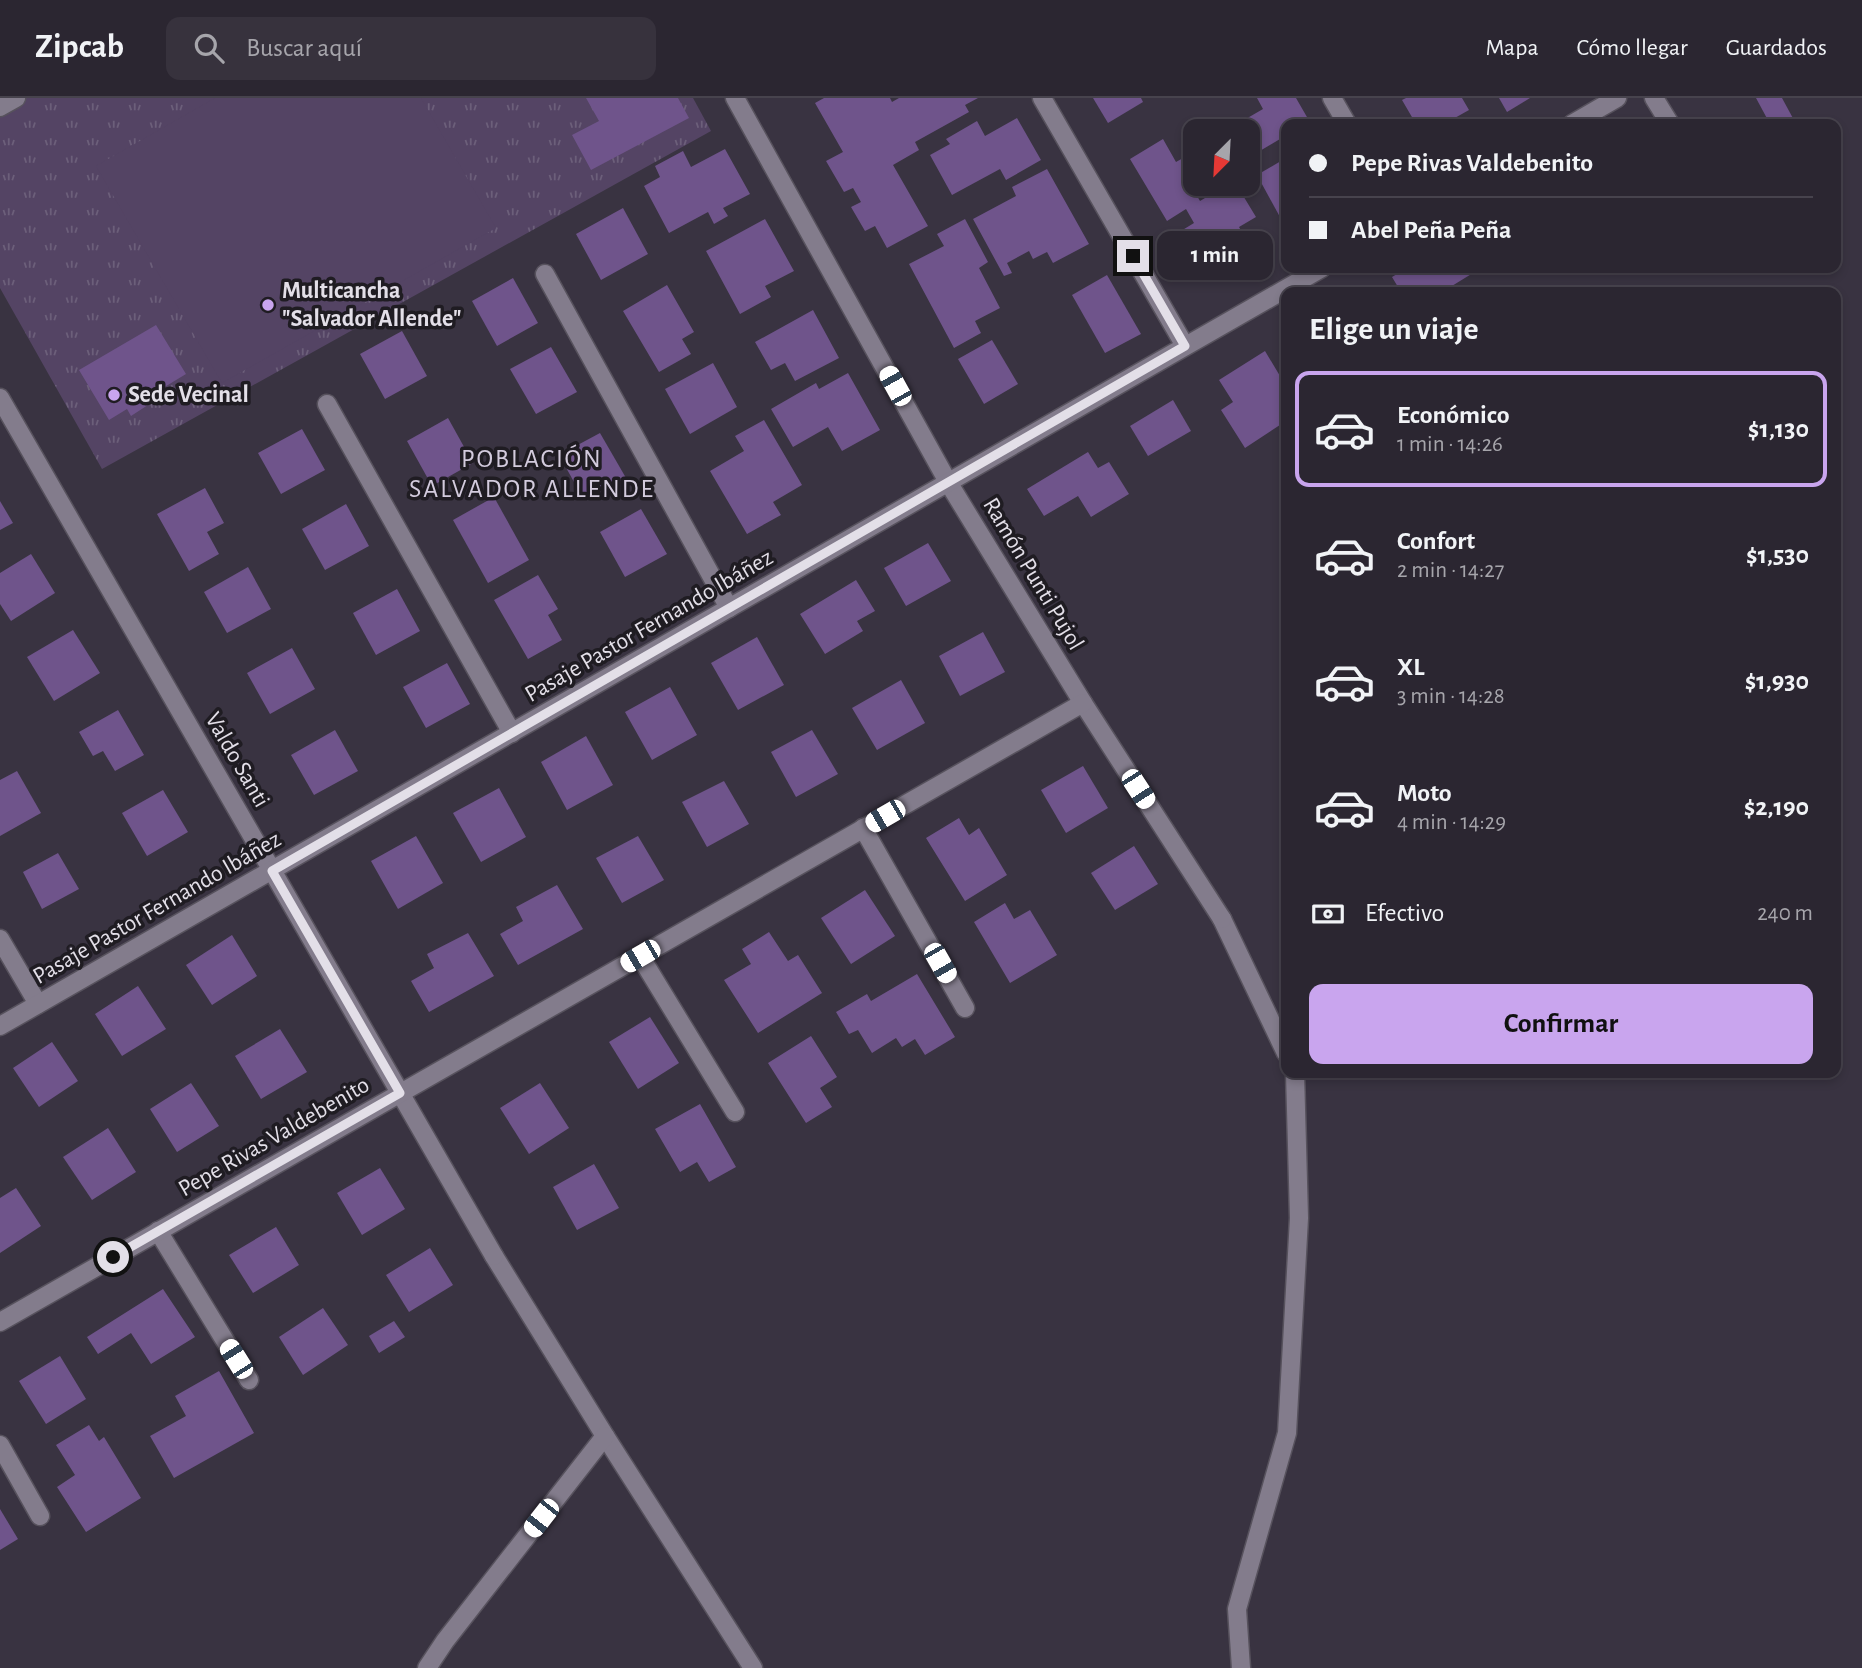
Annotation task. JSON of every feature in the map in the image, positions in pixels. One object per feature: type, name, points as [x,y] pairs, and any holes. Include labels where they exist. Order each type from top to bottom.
[{"type":"street","points":[[0,107],[16,98]]},
{"type":"street","name":"Ramón Punti Pujol","points":[[735,98],[948,482],[1083,702],[1222,919],[1281,1043]]},
{"type":"street","points":[[1042,98],[1185,346]]},
{"type":"street","points":[[1332,98],[1344,119]]},
{"type":"street","points":[[1581,119],[1618,98]]},
{"type":"street","points":[[1654,98],[1667,119]]},
{"type":"street","name":"Pasaje Pastor Fernando Ibáñez","points":[[1289,287],[1313,273]]},
{"type":"street","points":[[545,274],[729,608]]},
{"type":"street","name":"Pasaje Pastor Fernando Ibáñez","points":[[0,1026],[1281,291]]},
{"type":"street","name":"Valdo Santi","points":[[0,397],[494,1256],[753,1668]]},
{"type":"street","points":[[327,404],[512,733]]},
{"type":"street","name":"Pepe Rivas Valdebenito","points":[[0,1322],[1083,702]]},
{"type":"street","points":[[863,828],[965,1008]]},
{"type":"street","points":[[0,939],[38,1004]]},
{"type":"street","points":[[640,956],[736,1112]]},
{"type":"street","points":[[1241,1668],[1237,1609],[1287,1433],[1299,1219],[1295,1078]]},
{"type":"street","points":[[158,1231],[249,1380]]},
{"type":"street","points":[[427,1668],[445,1641],[605,1436]]},
{"type":"street","points":[[0,1445],[40,1516]]},
{"type":"green space","points":[[23,98],[693,98],[711,131],[102,469],[0,288],[0,111]]},
{"type":"green space","name":"Multicancha \"Salvador Allende\"","points":[[215,98],[421,98],[496,228],[222,383],[96,166]]},
{"type":"building","points":[[586,98],[678,98],[689,118],[591,170],[572,135],[599,121]]},
{"type":"building","points":[[824,98],[890,98],[892,102],[899,98],[978,98],[965,105],[969,112],[915,142],[919,150],[893,165],[928,226],[887,248],[875,226],[865,231],[851,207],[861,202],[853,188],[844,192],[826,161],[843,152],[815,103]]},
{"type":"building","points":[[1093,98],[1141,98],[1143,102],[1108,123]]},
{"type":"building","points":[[1257,98],[1296,98],[1308,119],[1281,119],[1281,141],[1280,139],[1260,151],[1260,119],[1246,119],[1263,109]]},
{"type":"building","points":[[1462,98],[1469,110],[1453,119],[1413,119],[1402,100]]},
{"type":"building","points":[[1499,98],[1530,98],[1507,112]]},
{"type":"building","points":[[1756,98],[1782,98],[1793,119],[1767,119]]},
{"type":"building","points":[[1017,118],[1041,160],[1006,180],[1000,169],[952,195],[930,155],[950,144],[946,139],[977,121],[985,136]]},
{"type":"building","points":[[1163,139],[1176,162],[1183,158],[1183,196],[1197,196],[1200,201],[1208,196],[1243,196],[1256,217],[1239,227],[1256,257],[1229,273],[1222,263],[1201,275],[1176,234],[1194,223],[1186,209],[1167,221],[1130,159]]},
{"type":"building","points":[[725,149],[750,194],[723,208],[728,216],[714,224],[708,212],[669,233],[644,186],[660,177],[655,166],[683,151],[691,167]]},
{"type":"building","points":[[1281,161],[1281,219],[1260,180],[1260,173]]},
{"type":"building","points":[[1047,169],[1089,244],[1053,263],[1047,252],[1033,259],[1029,251],[1007,263],[1012,273],[1004,276],[973,219],[1016,196],[1012,187]]},
{"type":"building","points":[[623,208],[648,254],[601,280],[576,234]]},
{"type":"building","points":[[765,219],[794,271],[765,286],[771,297],[740,314],[706,251]]},
{"type":"building","points":[[965,219],[988,262],[979,268],[1000,308],[975,321],[981,333],[954,348],[909,264],[944,246],[937,234]]},
{"type":"building","points":[[1399,273],[1473,273],[1450,287],[1398,287],[1392,277]]},
{"type":"building","points":[[1107,275],[1141,334],[1105,353],[1072,295]]},
{"type":"building","points":[[513,278],[538,323],[497,346],[472,301]]},
{"type":"building","points":[[667,285],[694,332],[682,339],[691,354],[659,372],[623,311]]},
{"type":"building","points":[[813,310],[839,358],[795,381],[785,363],[771,370],[755,342]]},
{"type":"building","points":[[156,325],[186,374],[148,397],[151,403],[131,416],[127,409],[109,420],[79,370]]},
{"type":"building","points":[[402,331],[427,376],[385,399],[360,354]]},
{"type":"building","points":[[992,340],[1018,384],[984,404],[958,359]]},
{"type":"building","points":[[551,347],[577,392],[536,414],[510,369]]},
{"type":"building","points":[[1265,351],[1281,378],[1281,424],[1245,448],[1221,410],[1233,402],[1219,380]]},
{"type":"building","points":[[713,363],[737,407],[690,434],[665,389]]},
{"type":"building","points":[[848,373],[880,430],[842,451],[828,427],[793,447],[771,409],[816,383],[819,389]]},
{"type":"building","points":[[1173,400],[1191,431],[1148,456],[1130,426]]},
{"type":"building","points":[[448,418],[473,463],[432,486],[407,441]]},
{"type":"building","points":[[764,420],[802,485],[773,502],[781,515],[747,534],[710,471],[744,451],[735,436]]},
{"type":"building","points":[[302,429],[325,470],[281,494],[258,453]]},
{"type":"building","points":[[600,433],[626,478],[584,500],[559,455]]},
{"type":"building","points":[[1088,452],[1098,468],[1109,462],[1129,494],[1091,517],[1078,496],[1044,516],[1027,489]]},
{"type":"building","points":[[205,488],[224,523],[207,532],[219,554],[189,571],[157,514]]},
{"type":"building","points":[[494,497],[529,560],[488,583],[453,520]]},
{"type":"building","points":[[0,501],[13,523],[0,530]]},
{"type":"building","points":[[346,504],[369,546],[325,570],[302,529]]},
{"type":"building","points":[[641,509],[667,554],[625,577],[600,532]]},
{"type":"building","points":[[928,543],[951,581],[906,606],[884,568]]},
{"type":"building","points":[[31,554],[55,593],[11,621],[0,604],[0,573]]},
{"type":"building","points":[[248,567],[271,609],[227,633],[204,592]]},
{"type":"building","points":[[538,575],[558,609],[548,615],[562,640],[528,659],[494,600]]},
{"type":"building","points":[[856,580],[875,611],[857,621],[863,631],[825,654],[800,614]]},
{"type":"building","points":[[397,589],[420,631],[376,655],[353,613]]},
{"type":"building","points":[[73,630],[100,673],[54,701],[27,657]]},
{"type":"building","points":[[983,632],[1005,672],[960,696],[939,656]]},
{"type":"building","points":[[757,637],[784,685],[738,710],[711,663]]},
{"type":"building","points":[[292,648],[315,689],[270,714],[247,673]]},
{"type":"building","points":[[447,663],[470,704],[426,728],[403,687]]},
{"type":"building","points":[[901,680],[925,723],[877,750],[852,708]]},
{"type":"building","points":[[670,687],[697,735],[652,760],[625,712]]},
{"type":"building","points":[[118,710],[144,755],[115,771],[103,751],[93,756],[79,732]]},
{"type":"building","points":[[335,730],[358,771],[314,795],[291,755]]},
{"type":"building","points":[[812,730],[838,774],[796,797],[771,752]]},
{"type":"building","points":[[586,736],[613,785],[567,810],[541,762]]},
{"type":"building","points":[[1083,766],[1108,808],[1066,833],[1041,790]]},
{"type":"building","points":[[17,771],[41,813],[0,836],[0,780]]},
{"type":"building","points":[[724,781],[749,824],[707,847],[682,802]]},
{"type":"building","points":[[499,788],[526,837],[481,862],[453,813]]},
{"type":"building","points":[[163,790],[188,832],[147,856],[122,813]]},
{"type":"building","points":[[959,818],[969,835],[979,828],[1007,875],[965,901],[926,838]]},
{"type":"building","points":[[416,836],[443,883],[398,909],[371,861]]},
{"type":"building","points":[[638,836],[664,880],[622,903],[596,858]]},
{"type":"building","points":[[1134,846],[1158,884],[1115,910],[1091,873]]},
{"type":"building","points":[[58,853],[79,889],[42,909],[23,872]]},
{"type":"building","points":[[557,885],[583,929],[518,965],[500,934],[523,921],[516,907]]},
{"type":"building","points":[[865,890],[895,936],[851,964],[821,918]]},
{"type":"building","points":[[1005,903],[1014,919],[1030,910],[1057,955],[1010,983],[974,922]]},
{"type":"building","points":[[769,932],[788,961],[798,955],[822,993],[758,1033],[724,980],[751,964],[742,949]]},
{"type":"building","points":[[468,933],[494,976],[429,1012],[411,981],[434,968],[427,954]]},
{"type":"building","points":[[232,935],[257,976],[212,1005],[186,965]]},
{"type":"building","points":[[917,974],[955,1037],[925,1055],[915,1039],[902,1047],[896,1038],[872,1053],[858,1030],[849,1034],[836,1012],[867,994],[871,1001]]},
{"type":"building","points":[[138,986],[166,1029],[122,1056],[95,1014]]},
{"type":"building","points":[[650,1017],[679,1063],[638,1089],[609,1042]]},
{"type":"building","points":[[280,1029],[307,1072],[261,1099],[235,1056]]},
{"type":"building","points":[[811,1036],[837,1077],[820,1088],[832,1107],[806,1123],[768,1063]]},
{"type":"building","points":[[52,1042],[78,1081],[39,1107],[13,1068]]},
{"type":"building","points":[[191,1083],[219,1126],[177,1152],[150,1109]]},
{"type":"building","points":[[540,1083],[569,1128],[529,1154],[500,1108]]},
{"type":"building","points":[[700,1104],[736,1167],[709,1182],[697,1162],[680,1172],[655,1129]]},
{"type":"building","points":[[108,1128],[136,1172],[92,1200],[63,1157]]},
{"type":"building","points":[[594,1164],[619,1208],[577,1230],[553,1187]]},
{"type":"building","points":[[380,1168],[405,1209],[362,1235],[337,1193]]},
{"type":"building","points":[[16,1188],[41,1226],[0,1253],[0,1198]]},
{"type":"building","points":[[276,1227],[299,1265],[253,1293],[229,1255]]},
{"type":"building","points":[[430,1248],[453,1285],[409,1312],[386,1275]]},
{"type":"building","points":[[163,1289],[195,1337],[151,1364],[131,1333],[98,1354],[87,1337]]},
{"type":"building","points":[[323,1308],[348,1345],[303,1375],[279,1337]]},
{"type":"building","points":[[394,1321],[405,1337],[379,1353],[369,1336]]},
{"type":"building","points":[[60,1356],[86,1399],[46,1424],[19,1381]]},
{"type":"building","points":[[219,1371],[254,1433],[174,1478],[150,1436],[186,1416],[175,1396]]},
{"type":"building","points":[[89,1425],[99,1441],[104,1437],[141,1498],[86,1532],[57,1487],[75,1475],[56,1445]]},
{"type":"building","points":[[0,1509],[18,1539],[0,1550]]},
{"type":"place","name":"Multicancha \"Salvador Allende\"","points":[[268,305]]},
{"type":"place","name":"Sede Vecinal","points":[[114,395]]},
{"type":"district","name":"POBLACIÓN SALVADOR ALLENDE","points":[[532,474]]},
{"type":"route","points":[[113,1257],[400,1093],[272,871],[1185,346],[1133,256]]}]
